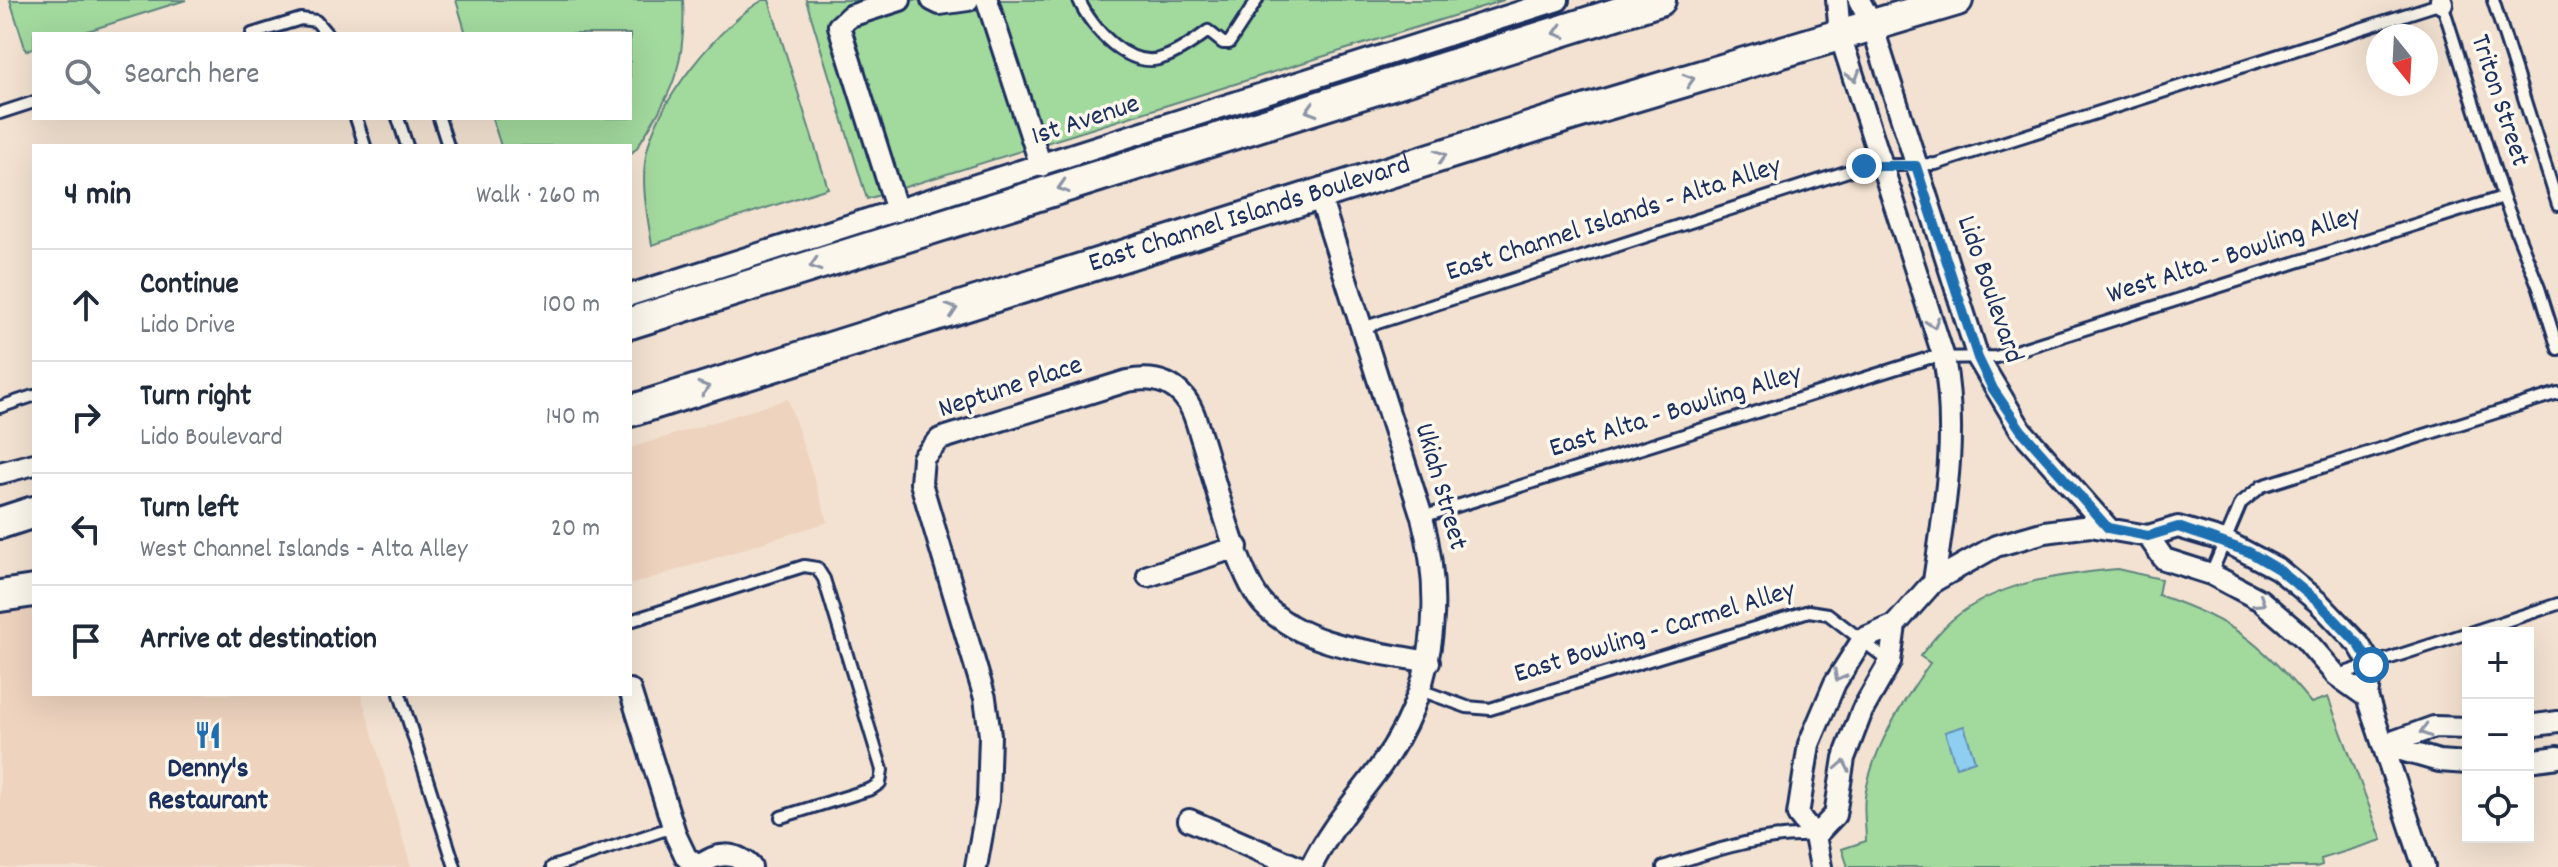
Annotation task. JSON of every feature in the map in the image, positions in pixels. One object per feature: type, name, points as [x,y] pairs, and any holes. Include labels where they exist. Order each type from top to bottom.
[{"type":"main road","points":[[632,322],[1660,0]]},
{"type":"main road","name":"East Channel Islands Boulevard","points":[[632,410],[1319,194],[1840,35],[1866,13],[1957,0]]},
{"type":"main road","points":[[0,505],[32,495]]},
{"type":"main road","points":[[0,523],[32,513]]},
{"type":"main road","points":[[0,596],[32,591]]},
{"type":"street","points":[[897,211],[839,26],[850,16],[900,0]]},
{"type":"street","points":[[932,0],[940,4],[968,0]]},
{"type":"street","points":[[987,0],[1041,166]]},
{"type":"street","name":"1st Avenue","points":[[632,294],[1558,0]]},
{"type":"street","points":[[1837,0],[1840,35],[1944,358],[1952,437],[1934,581]]},
{"type":"street","name":"Lido Boulevard","points":[[1866,13],[1978,358],[2021,430],[2108,528]]},
{"type":"street","name":"Ukiah Street","points":[[1311,867],[1336,821],[1392,750],[1420,690],[1429,662],[1436,614],[1435,583],[1422,517],[1319,194]]},
{"type":"street","name":"Neptune Place","points":[[976,867],[988,800],[990,735],[985,698],[921,483],[923,458],[940,439],[1127,381],[1155,379],[1170,385],[1191,408],[1237,547],[1262,603],[1301,632],[1329,642],[1429,662]]},
{"type":"street","points":[[0,473],[32,465]]},
{"type":"street","points":[[1821,867],[1815,836],[1798,815],[1809,744],[1835,683],[1863,639],[1895,625],[1934,581],[1976,556],[2019,539],[2072,527],[2108,528],[2148,536],[2178,527],[2225,541],[2278,569],[2342,626],[2371,665],[2367,697],[2424,867]]},
{"type":"street","points":[[2148,536],[2164,559],[2211,574],[2283,618],[2336,675],[2367,697]]},
{"type":"street","points":[[1148,576],[1237,547]]},
{"type":"street","points":[[1815,836],[1835,815],[1852,735],[1890,662],[1895,625]]},
{"type":"street","points":[[632,696],[673,827],[686,857],[698,867],[717,856],[728,855],[751,867]]},
{"type":"street","points":[[2534,725],[2558,722]]},
{"type":"street","points":[[2384,745],[2434,727],[2462,728]]},
{"type":"street","points":[[2384,745],[2439,761],[2462,763]]},
{"type":"street","points":[[2534,760],[2558,757]]},
{"type":"street","points":[[1189,820],[1297,867]]},
{"type":"lane","points":[[1079,0],[1086,17],[1111,43],[1146,60],[1165,58],[1208,31],[1223,43],[1229,43],[1257,0]]},
{"type":"lane","points":[[2493,0],[2558,205]]},
{"type":"lane","name":"East Channel Islands - Alta Alley","points":[[1362,328],[1864,166],[1936,164],[2442,2]]},
{"type":"lane","name":"Triton Street","points":[[2442,2],[2503,197],[2539,288],[2558,349]]},
{"type":"lane","points":[[259,32],[301,19],[316,21],[325,32]]},
{"type":"lane","points":[[0,113],[32,103]]},
{"type":"lane","points":[[357,120],[364,144]]},
{"type":"lane","points":[[399,120],[406,144]]},
{"type":"lane","points":[[440,120],[447,144]]},
{"type":"lane","name":"West Alta - Bowling Alley","points":[[1944,358],[1996,357],[2503,197]]},
{"type":"lane","name":"East Alta - Bowling Alley","points":[[1422,517],[1929,358],[1944,358]]},
{"type":"lane","points":[[2211,574],[2241,503],[2262,486],[2558,393]]},
{"type":"lane","points":[[0,407],[32,398]]},
{"type":"lane","points":[[632,620],[804,566],[817,568],[824,579],[882,770],[880,783],[871,789],[781,817]]},
{"type":"lane","points":[[2487,627],[2558,604]]},
{"type":"lane","name":"East Bowling - Carmel Alley","points":[[1420,690],[1467,707],[1490,709],[1809,611],[1828,614],[1890,662]]},
{"type":"lane","points":[[2336,675],[2462,635]]},
{"type":"lane","points":[[401,696],[455,867]]},
{"type":"lane","points":[[552,867],[673,827]]},
{"type":"lane","points":[[1663,867],[1744,841],[1784,835],[1815,836]]},
{"type":"shaded area","points":[[788,399],[828,522],[632,584],[632,447]]},
{"type":"shaded area","points":[[32,591],[32,696],[362,696],[411,867],[0,867],[0,596]]},
{"type":"green space","points":[[10,0],[186,0],[84,32],[32,32],[32,49],[26,51]]},
{"type":"green space","points":[[456,0],[683,0],[682,44],[674,79],[659,112],[632,152],[632,144],[500,144],[493,120],[632,120],[632,32],[465,32]]},
{"type":"green space","points":[[763,0],[769,0],[828,188],[652,245],[644,174],[653,131],[693,66],[728,27]]},
{"type":"green space","points":[[806,0],[1504,0],[867,199]]},
{"type":"green space","points":[[2117,569],[2161,579],[2158,595],[2207,614],[2244,636],[2276,664],[2311,703],[2328,697],[2382,840],[2321,859],[2322,865],[2316,867],[1848,867],[1842,849],[1866,841],[1865,797],[1881,744],[1930,663],[1920,656],[1940,632],[1971,606],[2010,588],[2053,577]]},
{"type":"water","points":[[1964,726],[1975,761],[1956,767],[1945,732]]},
{"type":"place","name":"Denny's Restaurant","points":[[208,735]]},
{"type":"route","points":[[1864,166],[1916,166],[1978,358],[1993,389],[2021,430],[2108,528],[2148,536],[2178,527],[2225,541],[2249,552],[2278,569],[2319,603],[2359,645],[2371,665]]}]
